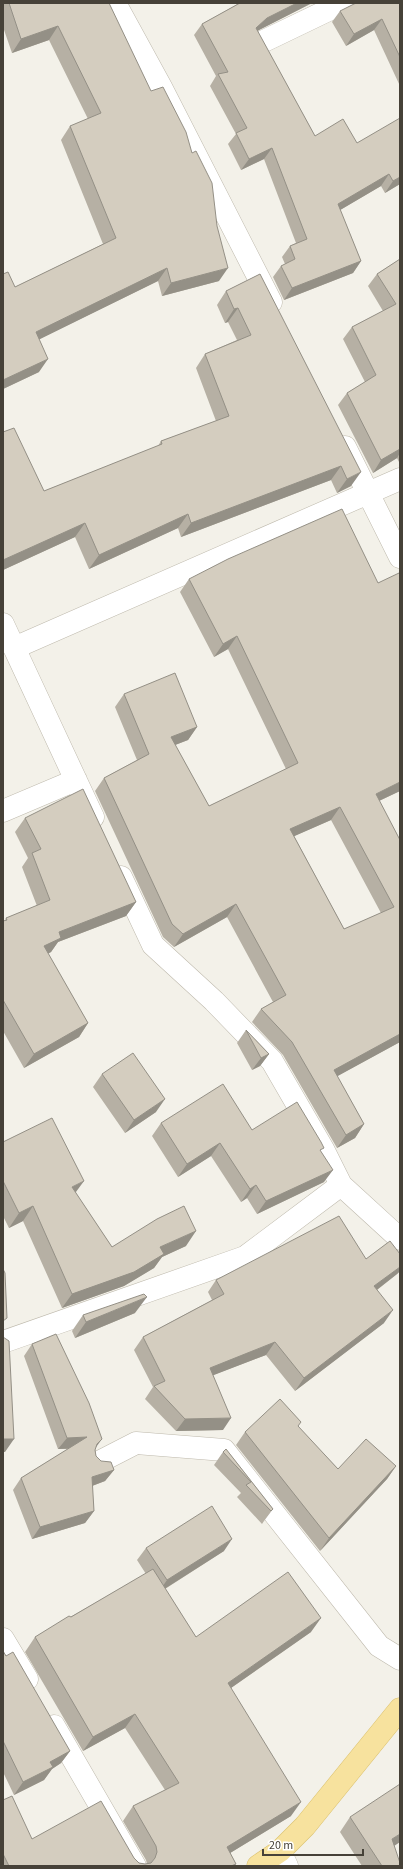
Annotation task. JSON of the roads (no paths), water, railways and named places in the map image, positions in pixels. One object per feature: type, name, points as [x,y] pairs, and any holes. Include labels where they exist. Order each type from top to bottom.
[{"type":"main road","points":[[258,1866],[283,1858],[305,1826],[400,1710]]},
{"type":"street","points":[[115,3],[161,87],[279,318]]},
{"type":"street","points":[[264,41],[343,3]]},
{"type":"street","points":[[337,430],[400,557]]},
{"type":"street","points":[[14,648],[400,479]]},
{"type":"street","points":[[3,624],[102,838]]},
{"type":"street","points":[[3,811],[76,780]]},
{"type":"street","points":[[113,859],[153,945],[214,1001],[272,1061],[323,1149],[341,1185],[400,1239]]},
{"type":"street","points":[[3,1342],[245,1257],[341,1185]]},
{"type":"street","points":[[99,1462],[136,1443],[224,1450],[379,1646],[400,1659]]},
{"type":"street","points":[[3,1639],[135,1866]]}]
